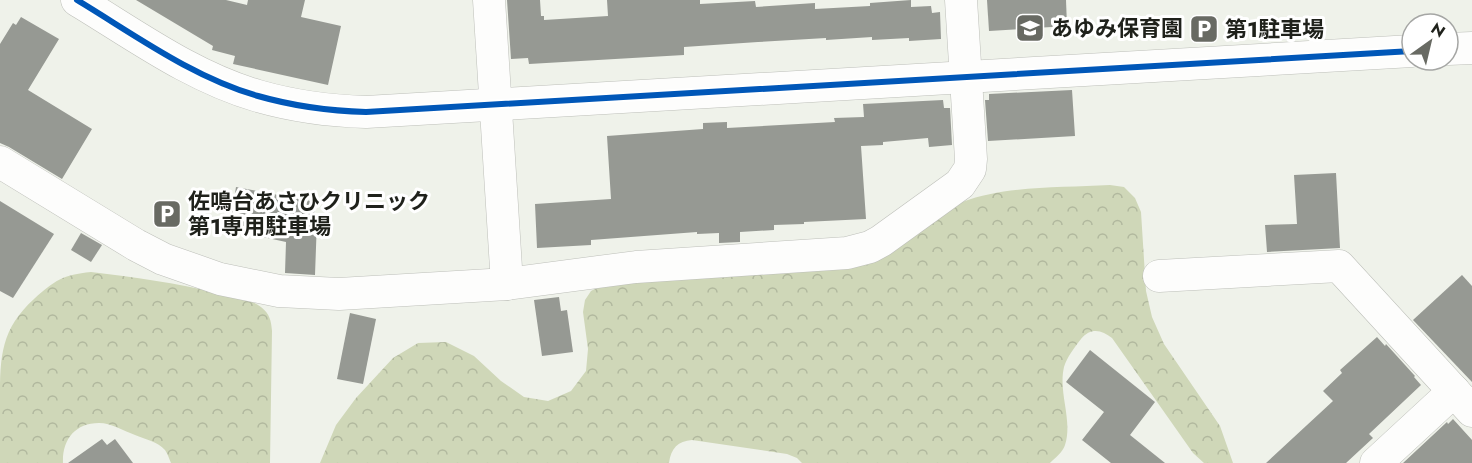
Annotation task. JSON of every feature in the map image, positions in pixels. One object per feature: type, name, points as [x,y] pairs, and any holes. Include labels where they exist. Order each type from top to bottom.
[{"type":"street","points":[[76,0],[181,63],[257,96],[329,110],[366,112],[1400,52]]},
{"type":"street","points":[[489,0],[507,284]]},
{"type":"street","points":[[0,162],[136,245],[164,259],[249,287],[279,291],[339,294],[507,284],[636,267],[847,253],[870,247],[951,190],[966,177],[970,169],[961,0]]},
{"type":"street","points":[[1159,276],[1339,266],[1463,401],[1376,463]]},
{"type":"green space","points":[[1110,185],[1124,187],[1135,198],[1141,212],[1146,291],[1152,317],[1164,344],[1220,426],[1233,463],[1204,463],[1193,453],[1112,338],[1104,333],[1093,331],[1081,339],[1064,367],[1063,387],[1067,436],[1063,450],[1050,463],[802,463],[787,454],[692,440],[676,446],[671,453],[669,463],[320,463],[336,425],[356,398],[393,358],[418,343],[446,342],[474,356],[501,381],[524,397],[548,401],[571,391],[586,371],[588,349],[583,312],[585,300],[591,291],[602,285],[849,267],[962,202],[1016,190]]},
{"type":"green space","points":[[91,272],[171,283],[235,296],[251,301],[266,312],[270,318],[272,331],[270,463],[171,463],[165,450],[159,445],[113,426],[99,423],[83,426],[72,434],[65,447],[63,463],[0,463],[1,369],[9,332],[23,310],[48,287],[66,277]]},
{"type":"building","points":[[136,0],[226,0],[247,5],[248,0],[305,0],[301,17],[341,26],[328,85],[233,64],[235,56],[212,50],[213,46]]},
{"type":"building","points":[[507,0],[540,0],[541,16],[544,16],[544,20],[608,16],[607,0],[700,0],[700,4],[755,1],[756,7],[815,3],[815,9],[870,6],[870,3],[911,0],[911,7],[931,6],[932,13],[940,12],[941,39],[872,40],[872,37],[758,42],[684,47],[684,55],[529,64],[528,58],[511,59]]},
{"type":"building","points":[[987,0],[1066,0],[1067,26],[989,31]]},
{"type":"building","points":[[21,17],[59,39],[28,90],[92,129],[62,179],[0,143],[0,44],[13,23],[16,25]]},
{"type":"building","points":[[1072,90],[1075,136],[988,141],[985,100],[989,100],[989,94]]},
{"type":"building","points":[[943,100],[944,108],[950,108],[952,145],[929,147],[928,138],[861,146],[866,219],[774,225],[774,230],[740,232],[740,242],[719,243],[719,233],[697,234],[697,232],[591,240],[591,245],[537,248],[535,204],[611,199],[607,136],[703,129],[703,123],[727,122],[727,128],[835,122],[834,118],[864,117],[863,104]]},
{"type":"building","points":[[1336,173],[1340,248],[1267,252],[1265,225],[1297,224],[1294,175]]},
{"type":"building","points":[[236,187],[316,202],[313,220],[317,220],[315,275],[285,273],[286,242],[263,237],[264,230],[230,224]]},
{"type":"building","points":[[0,201],[54,234],[13,298],[0,291]]},
{"type":"building","points":[[81,233],[102,245],[91,262],[71,250]]},
{"type":"building","points":[[1462,275],[1472,286],[1472,382],[1413,320]]},
{"type":"building","points":[[559,297],[561,311],[567,310],[573,352],[542,356],[534,300]]},
{"type":"building","points":[[350,313],[376,319],[363,384],[337,379]]},
{"type":"building","points":[[1377,337],[1385,346],[1386,344],[1421,385],[1369,434],[1373,438],[1346,463],[1266,463],[1333,401],[1323,391],[1342,373],[1340,370]]},
{"type":"building","points":[[1090,350],[1155,402],[1130,435],[1165,463],[1111,463],[1082,440],[1104,412],[1066,382]]},
{"type":"building","points":[[1453,419],[1472,440],[1472,463],[1403,463],[1447,422],[1448,424]]},
{"type":"building","points":[[102,439],[107,445],[115,439],[133,463],[68,463]]},
{"type":"cycle path","points":[[77,0],[187,67],[234,88],[271,100],[298,105],[366,112],[1400,52]]},
{"type":"place","name":"あゆみ保育園","points":[[1030,28]]},
{"type":"place","name":"第1駐車場","points":[[1204,29]]},
{"type":"place","name":"佐鳴台あさひクリニック 第1専用駐車場","points":[[167,214]]}]
